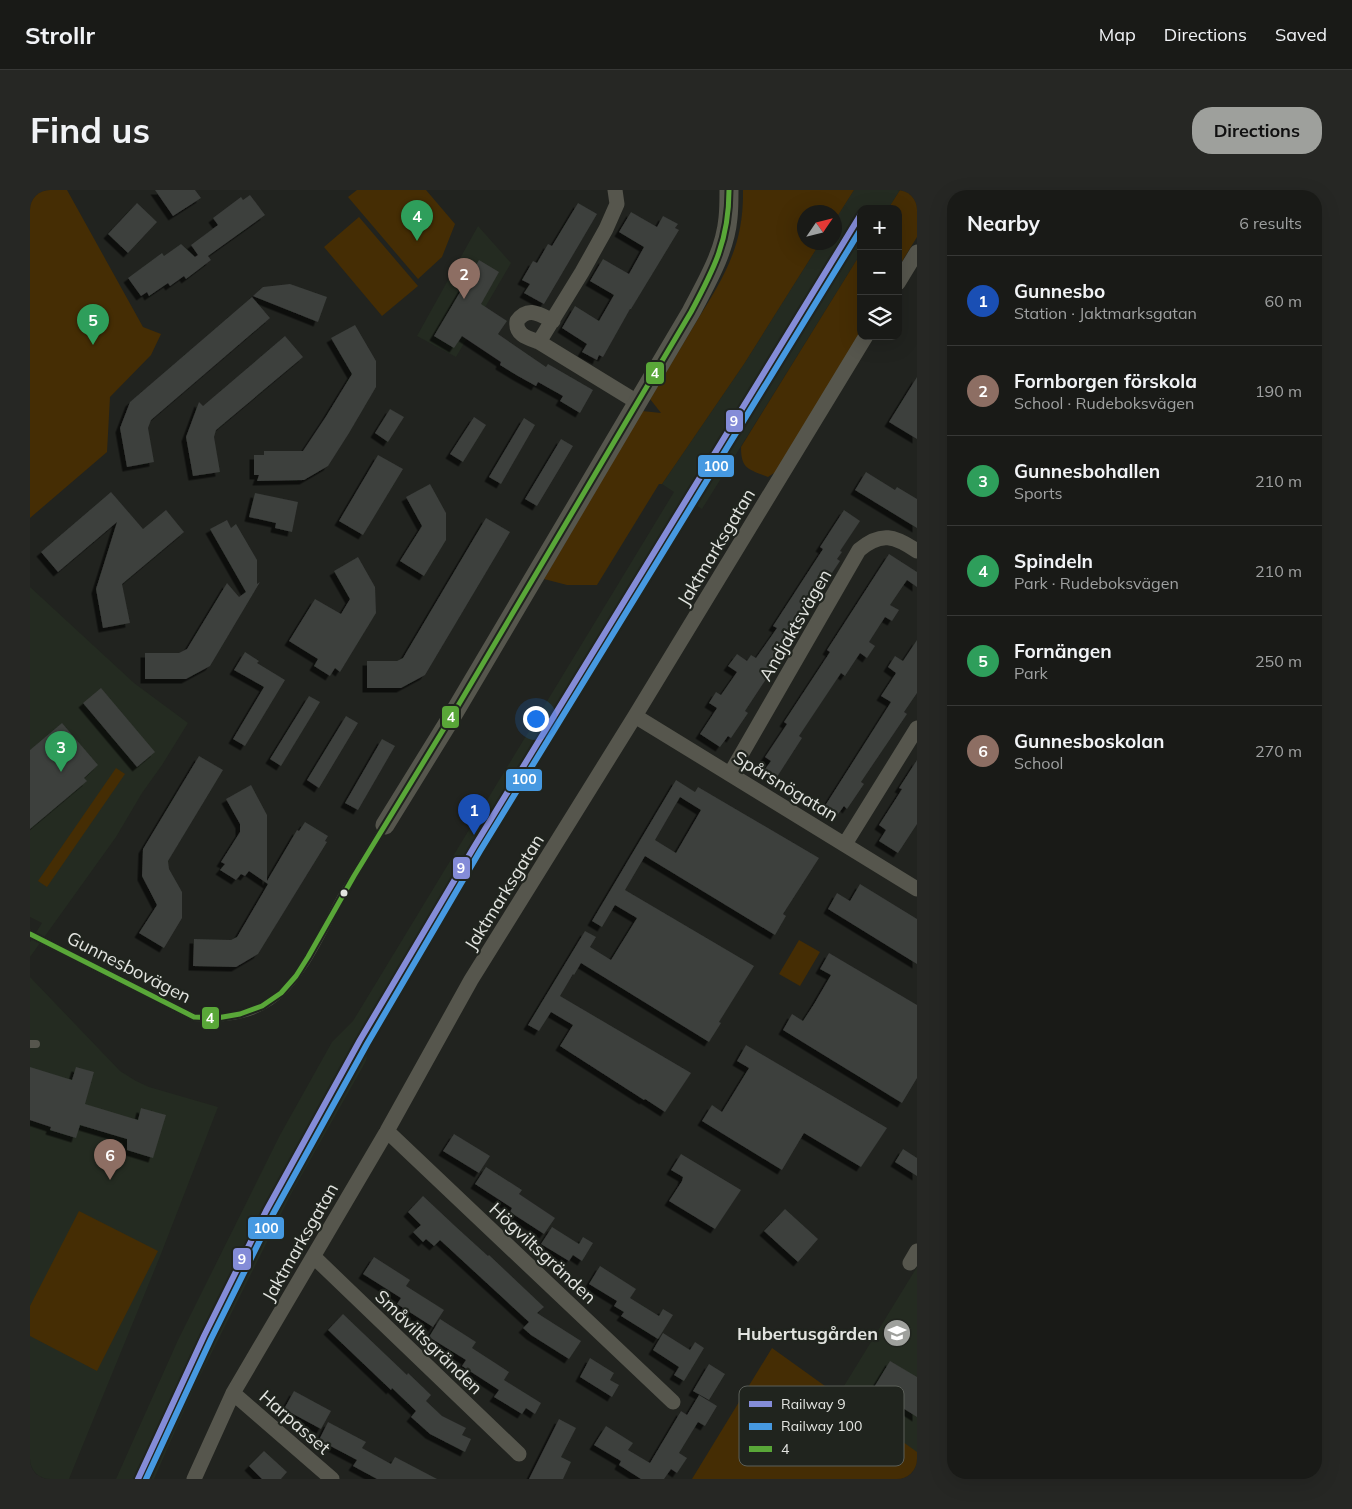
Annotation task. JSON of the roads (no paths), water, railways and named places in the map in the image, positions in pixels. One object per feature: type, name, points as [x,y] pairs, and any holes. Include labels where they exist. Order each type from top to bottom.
[{"type":"street","points":[[539,342],[606,228],[617,204],[616,190]]},
{"type":"street","points":[[385,825],[458,706],[711,274],[724,241],[728,218],[729,190]]},
{"type":"street","points":[[902,276],[917,252]]},
{"type":"street","points":[[553,321],[534,312],[525,314],[517,321],[516,326],[518,332],[524,336],[539,342],[637,402]]},
{"type":"street","name":"Jaktmarksgatan","points":[[194,1479],[233,1393],[387,1131],[471,980],[635,716],[864,340]]},
{"type":"street","name":"Andjaktsvägen","points":[[730,774],[860,550],[869,542],[880,537],[889,536],[917,551]]},
{"type":"street","name":"Spårsnögatan","points":[[635,716],[917,888]]},
{"type":"street","points":[[845,844],[917,728]]},
{"type":"street","name":"Högviltsgränden","points":[[387,1131],[673,1402]]},
{"type":"street","name":"Småviltsgränden","points":[[314,1257],[519,1454]]},
{"type":"street","name":"Harpasset","points":[[233,1393],[332,1479]]},
{"type":"lane","name":"Gunnesbovägen","points":[[30,934],[194,1017],[222,1018],[261,1008],[272,1001],[300,973],[344,893],[385,825]]},
{"type":"lane","points":[[30,1476],[36,1479]]},
{"type":"rail line","name":"9","points":[[138,1479],[204,1336],[266,1211],[360,1040],[474,847],[857,221]]},
{"type":"rail line","name":"100","points":[[146,1479],[211,1339],[273,1214],[367,1044],[480,851],[857,236]]},
{"type":"place","name":"Spindeln","points":[[417,241]]},
{"type":"place","name":"Fornborgen förskola","points":[[464,299]]},
{"type":"place","name":"Fornängen","points":[[93,345]]},
{"type":"place","name":"Gunnesbohallen","points":[[61,772]]},
{"type":"place","name":"Gunnesbo","points":[[474,835]]},
{"type":"place","name":"Gunnesboskolan","points":[[110,1180]]},
{"type":"place","name":"Hubertusgården","points":[[897,1333]]}]
